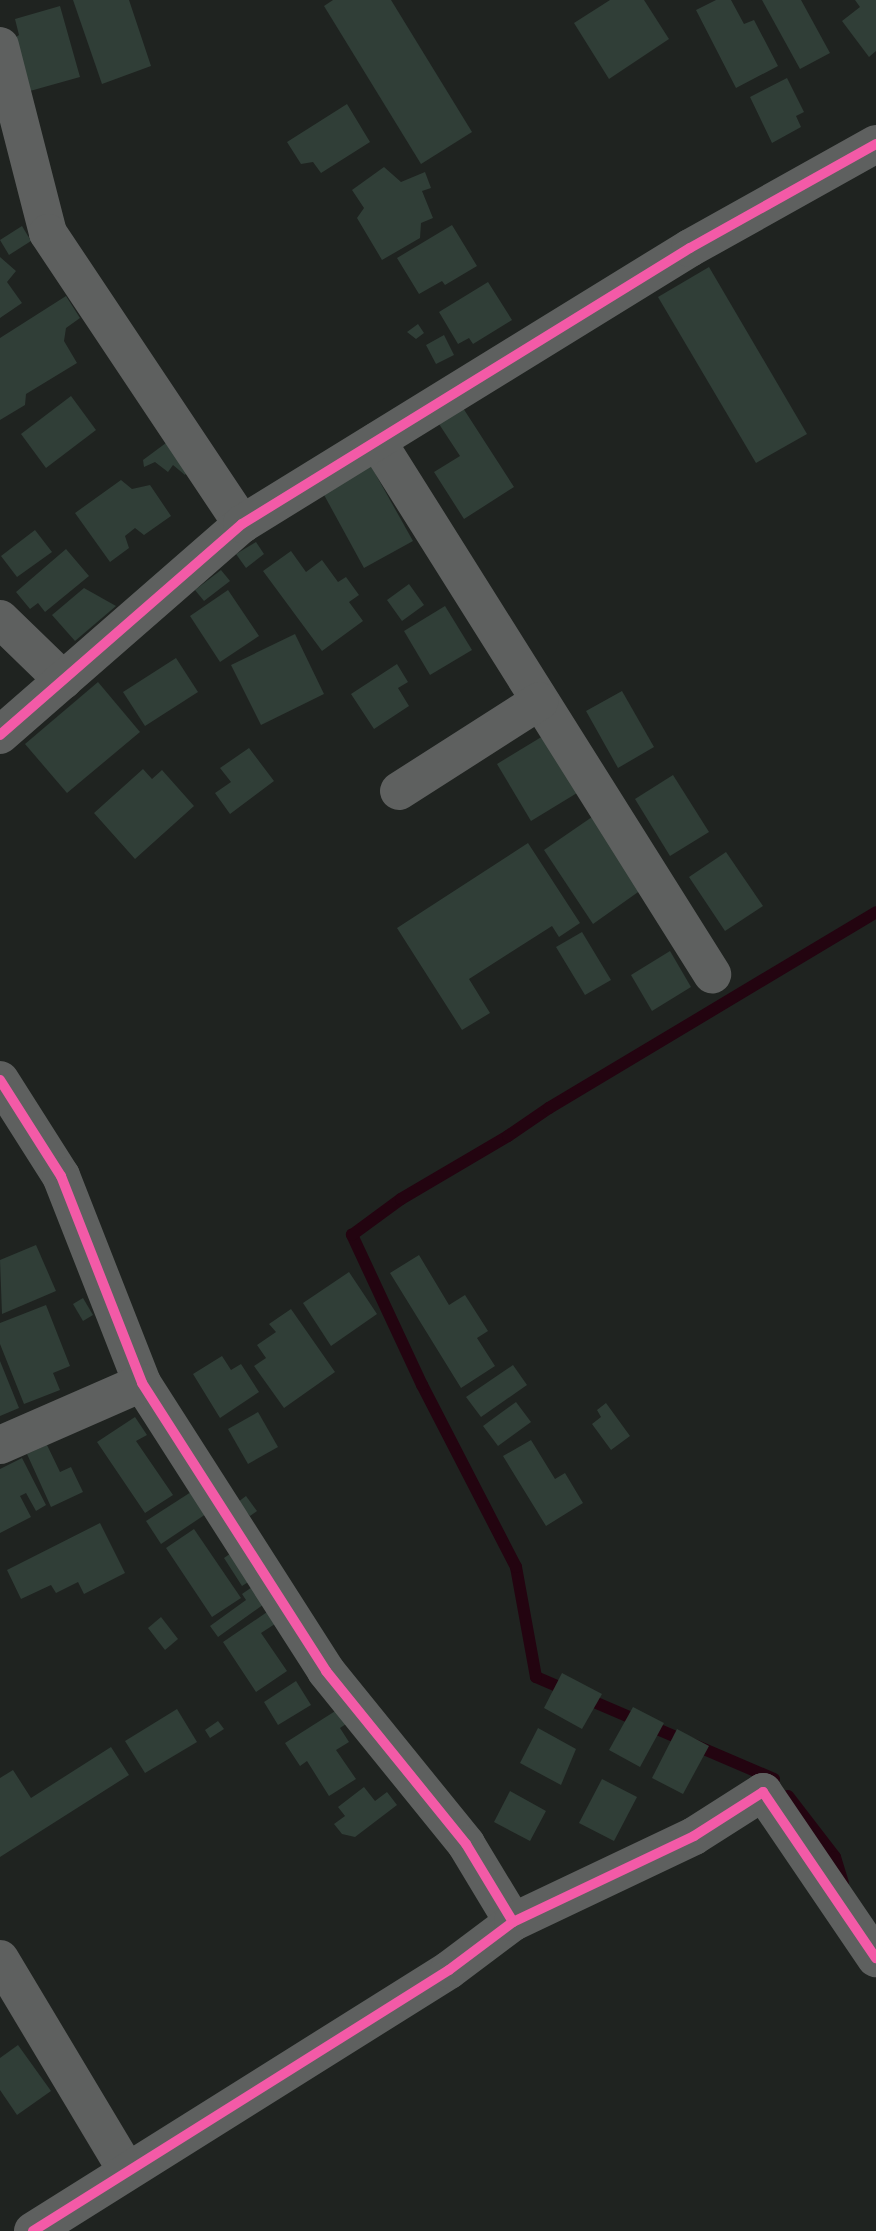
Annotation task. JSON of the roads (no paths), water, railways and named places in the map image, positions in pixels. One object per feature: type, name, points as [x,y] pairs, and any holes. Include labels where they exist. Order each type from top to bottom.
[{"type":"street","points":[[0,46],[48,233],[242,524]]},
{"type":"street","points":[[0,735],[242,524],[690,248],[876,144]]},
{"type":"street","points":[[377,441],[712,974]]},
{"type":"street","points":[[0,619],[63,680]]},
{"type":"street","points":[[399,791],[540,701]]},
{"type":"street","points":[[0,1080],[61,1176],[142,1383],[326,1671],[466,1844],[513,1922]]},
{"type":"street","points":[[0,1445],[142,1383]]},
{"type":"street","points":[[33,2231],[449,1970],[513,1922],[694,1836],[763,1792],[876,1958]]},
{"type":"street","points":[[0,1959],[127,2171]]},
{"type":"waterway","points":[[774,1779],[536,1677],[516,1567],[422,1385],[352,1235],[401,1199],[876,912]]},
{"type":"waterway","points":[[788,1796],[835,1857],[843,1883]]}]
